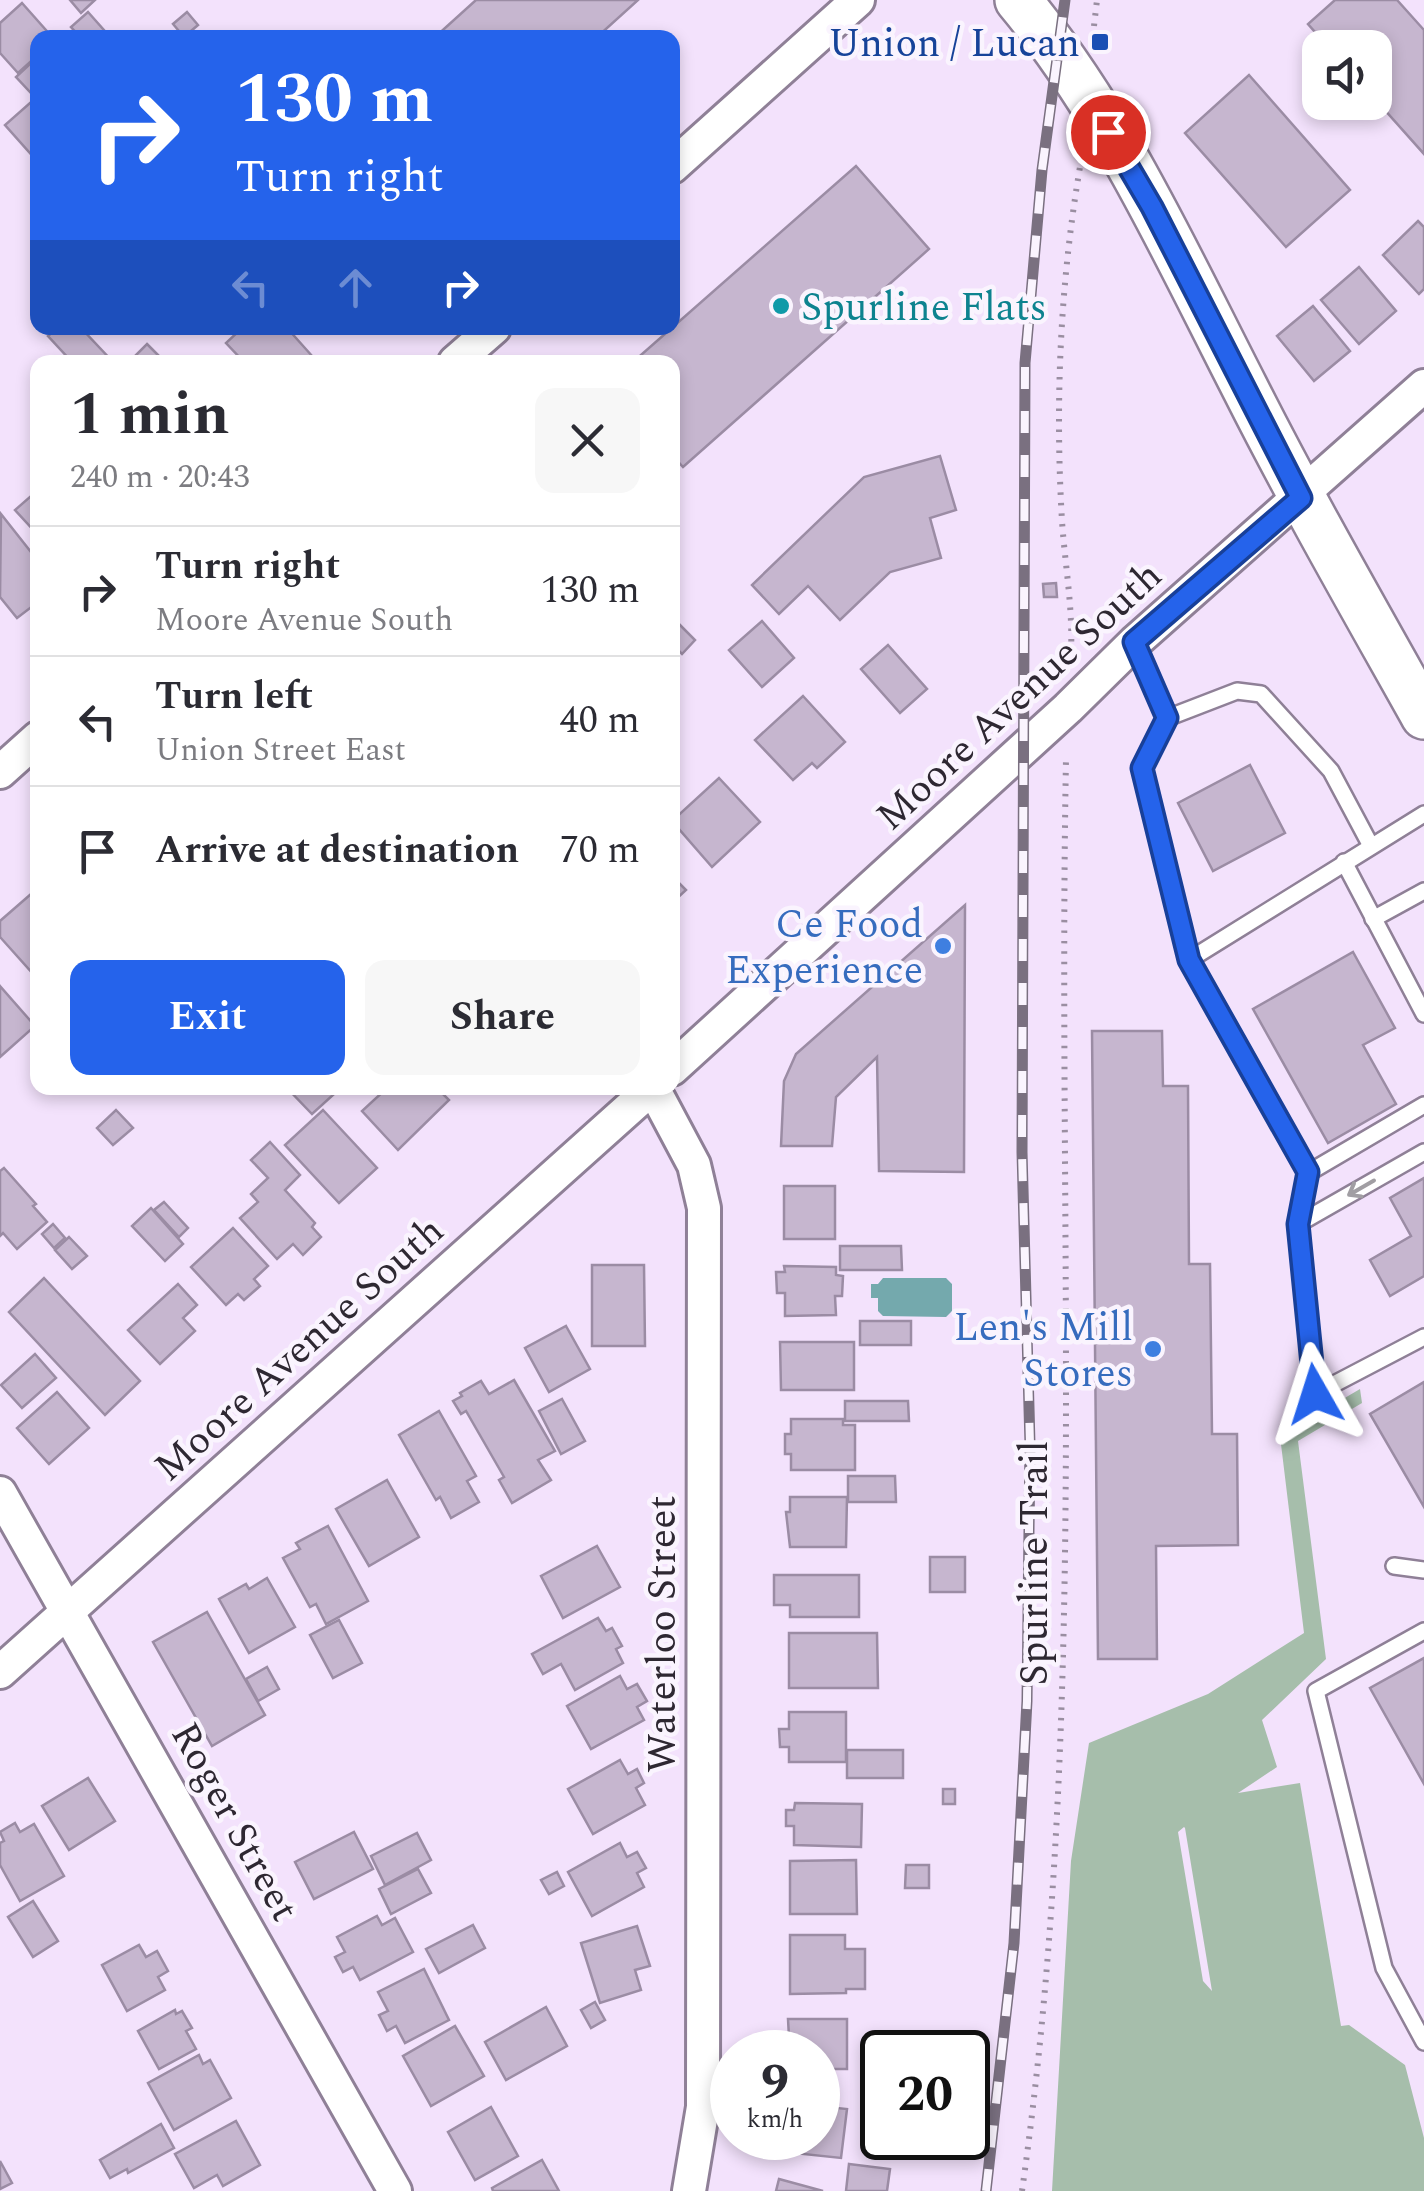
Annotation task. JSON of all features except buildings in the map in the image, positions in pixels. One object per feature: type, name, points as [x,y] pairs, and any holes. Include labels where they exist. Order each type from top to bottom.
[{"type":"street","points":[[680,159],[858,0]]},
{"type":"street","points":[[1018,0],[1057,46],[1152,207],[1301,498],[1424,716]]},
{"type":"street","points":[[463,355],[486,335]]},
{"type":"street","name":"Moore Avenue South","points":[[680,1062],[1068,708],[1134,642],[1424,386]]},
{"type":"street","points":[[0,772],[30,745]]},
{"type":"street","name":"Moore Avenue South","points":[[0,1672],[644,1095]]},
{"type":"street","name":"Waterloo Street","points":[[656,1095],[694,1165],[704,1208],[702,2107],[689,2191]]},
{"type":"street","name":"Roger Street","points":[[0,1493],[395,2191]]},
{"type":"lane","points":[[1134,642],[1167,718]]},
{"type":"lane","points":[[1371,846],[1331,771],[1260,694],[1237,690],[1167,718],[1142,768],[1189,960],[1308,1172],[1298,1224],[1315,1394],[1424,1337]]},
{"type":"lane","points":[[1189,960],[1424,814]]},
{"type":"lane","points":[[1344,862],[1424,1014]]},
{"type":"lane","points":[[1372,919],[1424,891]]},
{"type":"lane","points":[[1308,1172],[1424,1105]]},
{"type":"lane","points":[[1298,1224],[1424,1152]]},
{"type":"lane","points":[[1394,1566],[1424,1570]]},
{"type":"lane","points":[[1424,1631],[1316,1691],[1384,1968],[1424,2042]]},
{"type":"path","points":[[1092,38],[1097,0]]},
{"type":"path","points":[[1071,659],[1073,620],[1062,521],[1060,333],[1066,247],[1080,168]]},
{"type":"path","name":"Spurline Trail","points":[[1022,2191],[1032,2119],[1062,1748],[1066,754]]},
{"type":"shaded area","points":[[883,1278],[946,1278],[952,1284],[952,1311],[946,1317],[883,1316],[878,1311],[878,1298],[871,1298],[871,1284],[878,1284]]},
{"type":"shaded area","points":[[1360,1389],[1362,1403],[1298,1441],[1326,1659],[1262,1720],[1277,1767],[1238,1793],[1300,1783],[1341,2026],[1349,2025],[1405,2065],[1424,2138],[1424,2191],[1052,2191],[1071,1861],[1089,1743],[1208,1694],[1304,1633],[1280,1436]],"holes":[[[1185,1828],[1212,1991],[1203,1981],[1178,1832]]]},
{"type":"railway","points":[[986,2191],[1014,1943],[1027,1701],[1030,1444],[1022,1152],[1025,363],[1042,170],[1065,0]]},
{"type":"place","name":"Union / Lucan","points":[[1100,42]]},
{"type":"place","name":"Spurline Flats","points":[[781,306]]},
{"type":"place","name":"Ce Food Experience","points":[[943,946]]},
{"type":"place","name":"Len's Mill Stores","points":[[1153,1349]]},
{"type":"route","points":[[1108,132],[1152,207],[1301,498],[1134,642],[1167,718],[1142,768],[1189,960],[1308,1172],[1298,1224],[1315,1394]]}]
